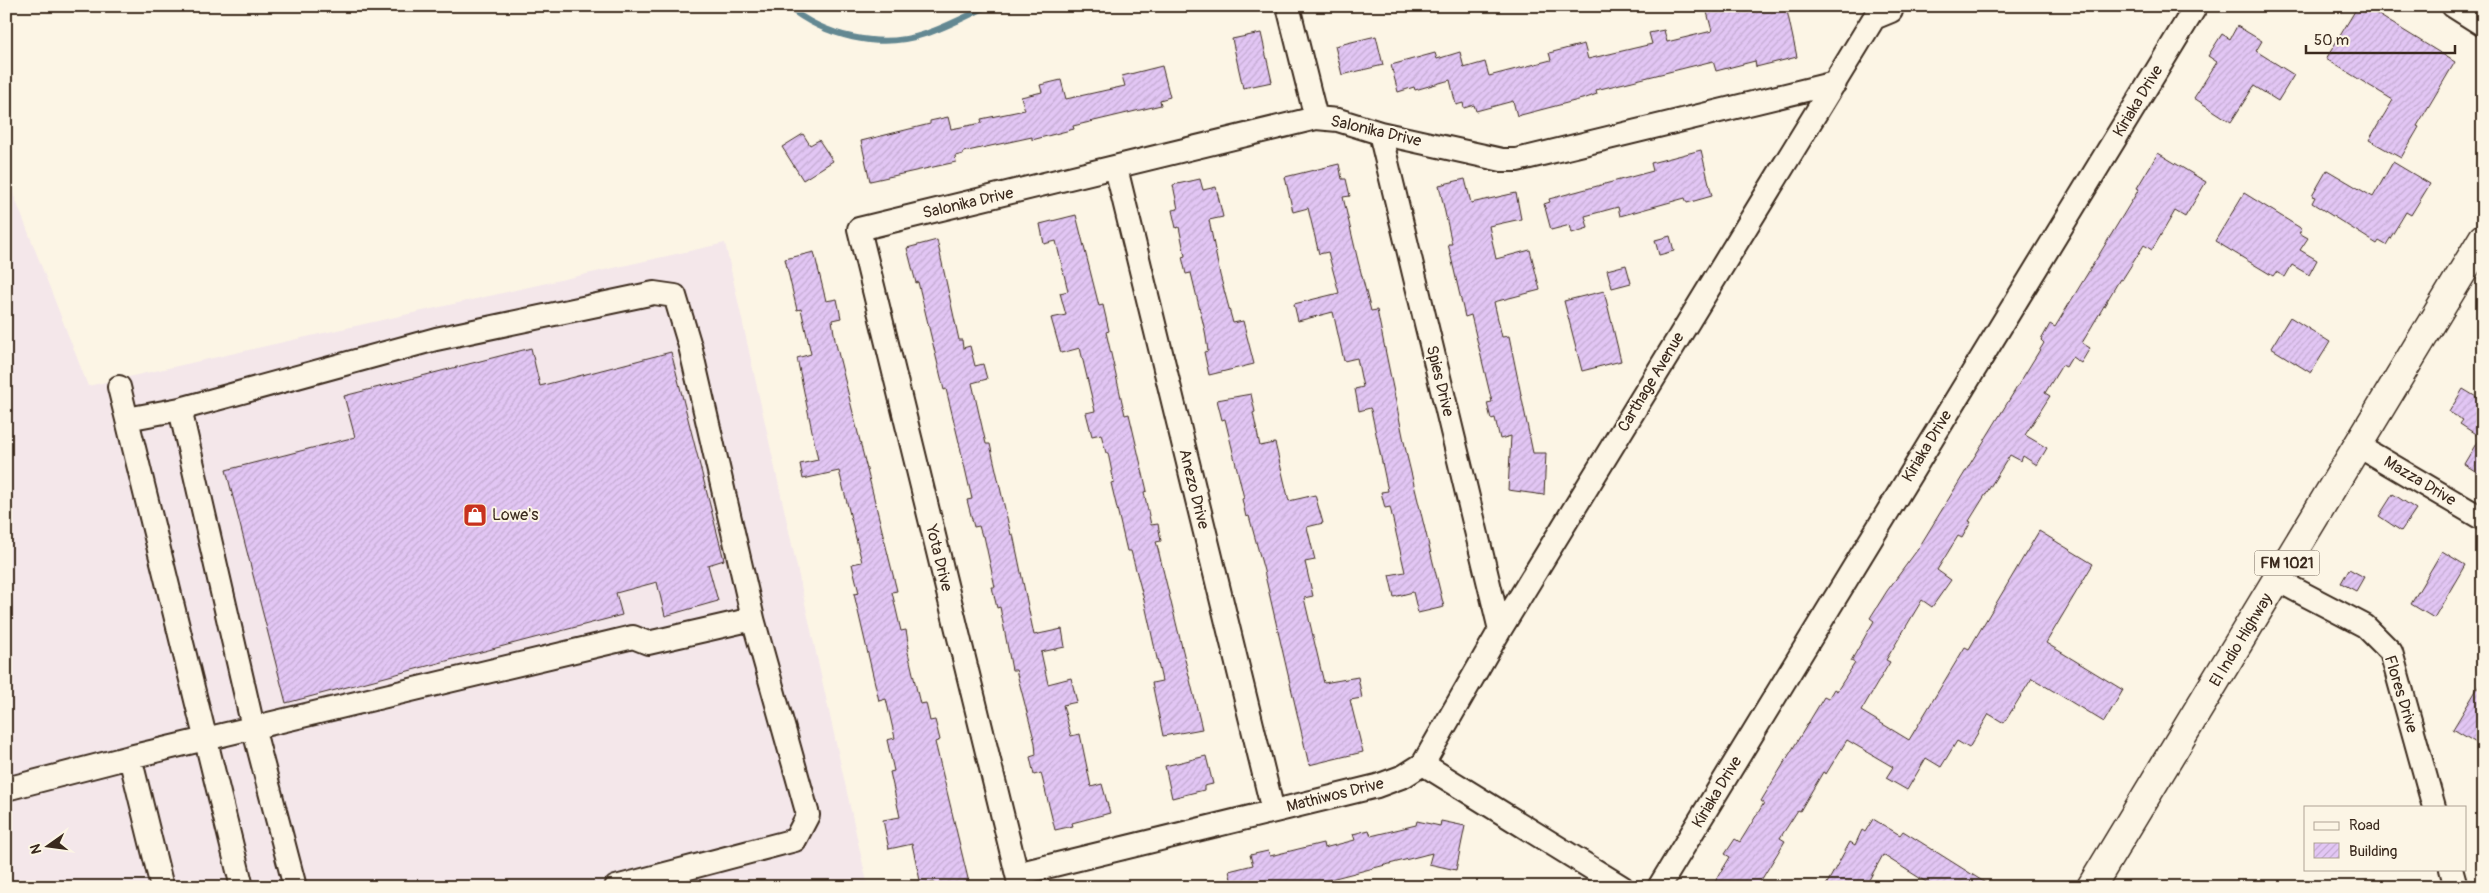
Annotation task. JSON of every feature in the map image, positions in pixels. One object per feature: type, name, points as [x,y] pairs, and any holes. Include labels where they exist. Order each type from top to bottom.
[{"type":"main road","name":"El Indio Highway","points":[[2092,887],[2483,238]]},
{"type":"street","points":[[1288,6],[1316,118]]},
{"type":"street","name":"Kiriaka Drive","points":[[1659,887],[2196,6]]},
{"type":"street","points":[[2453,6],[2483,24]]},
{"type":"street","name":"Carthage Avenue","points":[[1423,764],[1500,630],[1874,18],[1891,12]]},
{"type":"street","name":"Salonika Drive","points":[[859,229],[1316,118],[1338,120],[1380,133],[1502,160],[1517,160],[1835,83]]},
{"type":"street","name":"Spies Drive","points":[[1380,133],[1500,630]]},
{"type":"street","name":"Anezo Drive","points":[[1116,168],[1273,811]]},
{"type":"street","name":"Yota Drive","points":[[859,229],[1018,881]]},
{"type":"street","points":[[127,420],[180,409],[436,339],[654,293],[675,296],[690,346],[754,623],[808,815],[794,840],[616,887]]},
{"type":"street","points":[[119,387],[242,887]]},
{"type":"street","points":[[180,409],[253,727],[295,887]]},
{"type":"street","name":"Mazza Drive","points":[[2357,445],[2483,519]]},
{"type":"street","name":"Flores Drive","points":[[2277,580],[2365,626],[2391,652],[2434,806]]},
{"type":"street","points":[[6,789],[206,738],[633,638],[648,643],[753,619],[754,623]]},
{"type":"street","points":[[130,757],[162,887]]},
{"type":"street","points":[[1423,764],[1622,887]]},
{"type":"street","name":"Mathiwos Drive","points":[[1018,881],[1273,811],[1377,786],[1404,776],[1423,764]]},
{"type":"street","points":[[2451,870],[2456,887]]},
{"type":"shaded area","points":[[6,175],[88,386],[725,243],[868,887],[6,887]]},
{"type":"building","points":[[1734,6],[1735,10],[1753,6],[1786,6],[1797,57],[1756,67],[1755,61],[1716,71],[1713,61],[1596,90],[1597,94],[1586,98],[1517,116],[1513,101],[1476,111],[1474,105],[1464,108],[1463,103],[1456,105],[1450,80],[1415,90],[1414,87],[1398,92],[1391,65],[1435,53],[1437,59],[1460,52],[1464,68],[1485,62],[1489,76],[1551,60],[1549,53],[1584,44],[1588,59],[1652,44],[1649,33],[1664,30],[1667,42],[1712,31],[1707,12]]},
{"type":"building","points":[[2358,6],[2364,6],[2455,62],[2417,126],[2419,127],[2401,158],[2369,140],[2393,100],[2326,59]]},
{"type":"building","points":[[2237,26],[2262,41],[2256,51],[2294,75],[2278,101],[2254,86],[2231,122],[2194,98],[2217,62],[2208,56],[2222,34],[2230,39]]},
{"type":"building","points":[[1261,33],[1272,82],[1243,88],[1232,39]]},
{"type":"building","points":[[1376,36],[1383,65],[1342,75],[1335,46]]},
{"type":"building","points":[[1162,66],[1170,97],[1160,100],[1161,105],[1073,126],[1074,129],[1032,140],[1032,137],[963,152],[963,154],[955,156],[956,162],[870,181],[861,141],[930,124],[930,121],[948,117],[951,129],[982,123],[981,119],[1025,110],[1021,97],[1042,92],[1040,85],[1061,80],[1066,99],[1125,86],[1122,76]]},
{"type":"building","points":[[803,134],[810,145],[819,140],[833,161],[803,180],[782,147]]},
{"type":"building","points":[[1701,150],[1712,196],[1687,203],[1685,198],[1620,216],[1618,207],[1585,216],[1588,228],[1572,233],[1570,225],[1551,230],[1544,204],[1550,202],[1549,199],[1653,171],[1651,163]]},
{"type":"building","points":[[2158,153],[2206,182],[2185,217],[2175,211],[2152,250],[2144,245],[2122,280],[2120,279],[2082,343],[2090,348],[2081,363],[2072,357],[2066,367],[2062,365],[2045,393],[2050,396],[2025,435],[2047,448],[2037,465],[2023,456],[2021,461],[2010,455],[1969,521],[1971,522],[1962,538],[1958,536],[1937,570],[1951,580],[1932,607],[1922,600],[1886,660],[1890,662],[1861,711],[1909,740],[1965,647],[1969,649],[2039,531],[2093,564],[2046,643],[2123,690],[2104,722],[2032,678],[2004,723],[1989,714],[1969,748],[1957,741],[1941,767],[1926,758],[1907,790],[1886,778],[1893,767],[1847,740],[1826,774],[1823,772],[1800,811],[1798,810],[1780,838],[1785,841],[1757,887],[1712,887],[1730,857],[1725,854],[1735,839],[1740,842],[1764,803],[1761,801],[1824,697],[1828,699],[1834,689],[1837,691],[1855,663],[1851,661],[1874,621],[1870,618],[1918,549],[2044,343],[2041,340],[2050,324],[2055,327],[2139,189],[2137,188]]},
{"type":"building","points":[[2393,162],[2430,184],[2411,215],[2406,212],[2386,245],[2379,241],[2377,244],[2312,203],[2315,197],[2312,196],[2327,170],[2373,197]]},
{"type":"building","points":[[1339,164],[1342,179],[1346,179],[1350,196],[1343,197],[1358,261],[1371,311],[1377,310],[1407,456],[1444,607],[1418,613],[1413,592],[1394,597],[1389,575],[1405,572],[1390,507],[1385,508],[1381,492],[1388,491],[1371,410],[1370,408],[1359,411],[1355,389],[1363,387],[1357,358],[1344,361],[1333,312],[1298,321],[1294,304],[1339,293],[1328,252],[1319,254],[1308,208],[1293,212],[1285,177]]},
{"type":"building","points":[[1200,179],[1203,190],[1216,187],[1223,217],[1209,220],[1220,275],[1233,323],[1243,321],[1254,364],[1209,375],[1204,352],[1208,351],[1205,331],[1191,273],[1186,274],[1182,257],[1185,256],[1179,227],[1176,228],[1172,210],[1178,209],[1173,185]]},
{"type":"building","points":[[1465,179],[1471,203],[1516,193],[1521,219],[1489,226],[1496,259],[1530,250],[1540,290],[1494,302],[1502,337],[1509,336],[1533,453],[1546,453],[1544,495],[1508,490],[1511,436],[1500,439],[1495,418],[1491,419],[1487,403],[1492,402],[1471,315],[1465,317],[1448,244],[1452,244],[1439,185]]},
{"type":"building","points":[[2244,193],[2302,229],[2299,233],[2308,238],[2300,250],[2317,260],[2309,275],[2292,265],[2285,277],[2276,272],[2273,276],[2215,241]]},
{"type":"building","points":[[1076,215],[1099,306],[1103,305],[1109,331],[1106,332],[1125,415],[1129,414],[1147,491],[1144,492],[1151,525],[1158,524],[1161,541],[1156,542],[1202,729],[1163,736],[1152,683],[1162,681],[1131,551],[1127,551],[1111,483],[1114,482],[1108,453],[1106,453],[1101,434],[1092,436],[1086,413],[1095,411],[1080,348],[1061,353],[1051,318],[1066,315],[1060,293],[1068,291],[1056,241],[1044,244],[1040,224]]},
{"type":"building","points":[[1670,236],[1674,251],[1659,255],[1655,240]]},
{"type":"building","points":[[937,240],[959,340],[962,340],[963,348],[970,346],[975,366],[983,364],[987,379],[972,383],[986,444],[990,444],[1011,535],[1013,534],[1034,635],[1062,629],[1065,647],[1041,652],[1048,684],[1071,678],[1077,702],[1063,705],[1071,736],[1080,734],[1091,787],[1102,784],[1110,813],[1072,823],[1073,826],[1055,830],[1041,773],[1034,775],[1030,757],[1036,755],[1035,743],[1016,670],[1012,670],[1000,607],[997,608],[992,587],[995,587],[984,536],[982,536],[979,526],[974,527],[967,500],[972,499],[958,438],[946,389],[944,390],[918,282],[916,283],[907,248]]},
{"type":"building","points":[[814,252],[826,301],[837,299],[841,318],[832,320],[835,340],[897,591],[892,592],[901,631],[906,630],[909,648],[907,648],[920,704],[926,703],[930,721],[935,720],[940,740],[935,742],[970,887],[935,887],[934,882],[921,885],[912,844],[889,849],[883,820],[900,817],[890,772],[894,771],[887,740],[895,738],[886,699],[879,701],[854,594],[859,593],[852,564],[862,562],[839,471],[803,479],[800,464],[818,460],[797,358],[811,354],[801,309],[797,310],[785,259]]},
{"type":"building","points":[[1626,265],[1631,283],[1612,288],[1607,270]]},
{"type":"building","points":[[1604,291],[1621,361],[1582,371],[1564,301]]},
{"type":"building","points":[[2290,317],[2330,342],[2311,373],[2271,348]]},
{"type":"building","name":"Lowe's","points":[[531,348],[540,386],[671,352],[724,560],[708,565],[718,601],[665,616],[657,582],[616,593],[622,615],[286,703],[226,470],[355,437],[344,396]]},
{"type":"building","points":[[2463,389],[2483,401],[2483,476],[2464,464],[2480,437],[2460,424],[2463,420],[2449,412]]},
{"type":"building","points":[[1251,394],[1260,446],[1275,443],[1289,501],[1315,495],[1323,523],[1307,527],[1315,560],[1305,562],[1313,596],[1304,598],[1324,683],[1358,677],[1362,698],[1350,700],[1363,752],[1309,765],[1264,571],[1249,516],[1246,517],[1242,499],[1244,498],[1225,419],[1222,420],[1217,400]]},
{"type":"building","points":[[2393,494],[2416,509],[2401,531],[2379,516]]},
{"type":"building","points":[[2442,551],[2465,565],[2434,618],[2411,604]]},
{"type":"building","points":[[2349,569],[2364,577],[2356,591],[2341,583]]},
{"type":"building","points":[[2483,679],[2483,747],[2453,729]]},
{"type":"building","points":[[1206,756],[1213,784],[1204,786],[1204,790],[1172,798],[1165,766]]},
{"type":"building","points":[[1873,819],[1900,835],[1903,831],[1992,887],[1934,887],[1883,855],[1865,887],[1825,887],[1850,842],[1855,845],[1862,830],[1865,832]]},
{"type":"building","points":[[1417,821],[1440,826],[1441,821],[1465,826],[1456,870],[1429,864],[1432,853],[1300,887],[1233,887],[1229,871],[1253,865],[1250,855],[1268,851],[1270,856],[1323,843],[1324,848],[1355,840],[1353,834],[1369,830],[1371,836],[1416,825]]},
{"type":"waterway","points":[[787,6],[818,25],[835,32],[853,37],[889,41],[925,34],[988,6]]},
{"type":"place","name":"Lowe's","points":[[475,515]]}]
